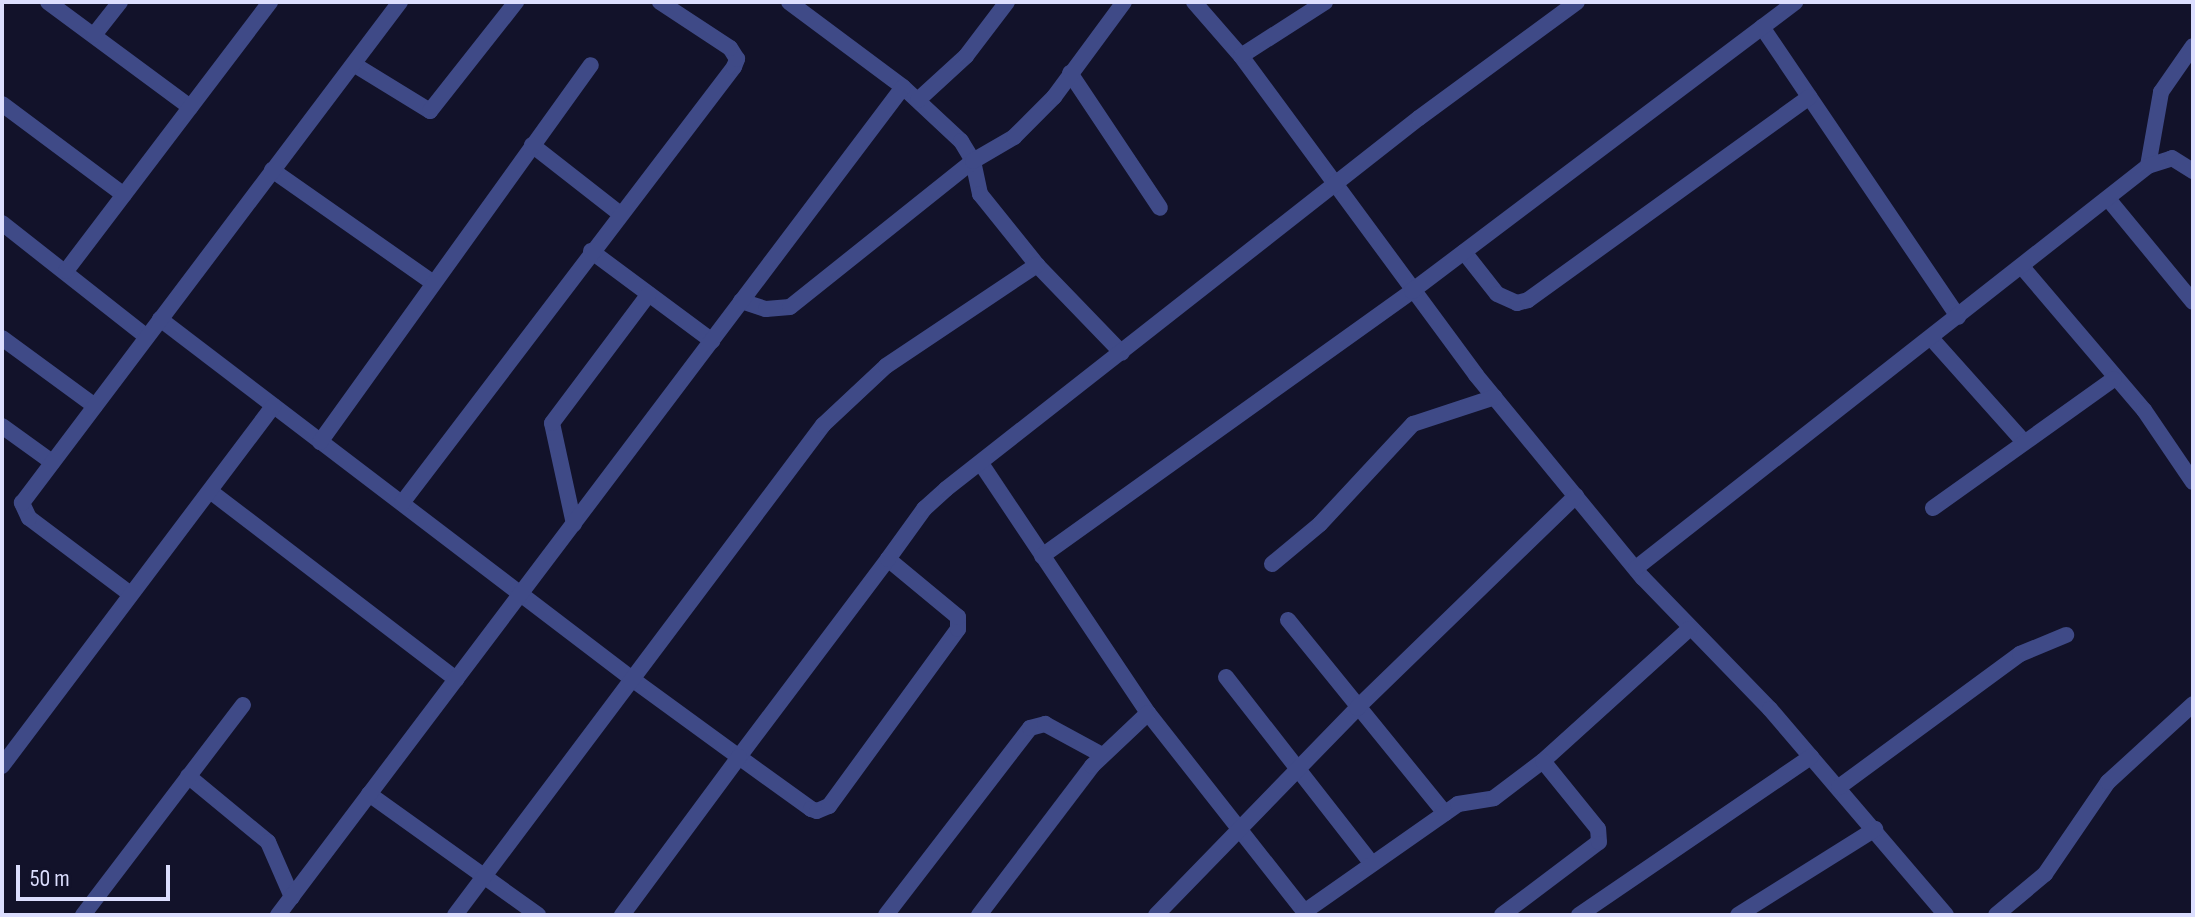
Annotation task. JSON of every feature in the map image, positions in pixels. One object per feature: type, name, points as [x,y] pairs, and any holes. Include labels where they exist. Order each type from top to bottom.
[{"type":"street","points":[[48,2],[190,107]]},
{"type":"street","points":[[94,35],[120,2]]},
{"type":"street","points":[[66,271],[270,2]]},
{"type":"street","points":[[129,593],[24,511],[26,495],[400,2]]},
{"type":"street","points":[[355,65],[430,111],[516,2]]},
{"type":"street","points":[[402,503],[737,59],[730,48],[660,2]]},
{"type":"street","points":[[789,2],[903,87],[961,141],[973,161],[980,194],[1037,265],[1122,353]]},
{"type":"street","points":[[918,100],[966,56],[1007,2]]},
{"type":"street","points":[[741,301],[766,309],[790,307],[973,161],[1035,119],[1124,2]]},
{"type":"street","points":[[1194,2],[1241,56],[1412,291],[1576,496],[1689,629],[1839,787],[1946,915]]},
{"type":"street","points":[[1241,56],[1325,2]]},
{"type":"street","points":[[622,915],[933,500],[1335,189],[1419,118],[1577,2]]},
{"type":"street","points":[[1042,556],[1412,291],[1795,2]]},
{"type":"street","points":[[1762,27],[1958,317]]},
{"type":"street","points":[[2148,166],[2161,92],[2193,46]]},
{"type":"street","points":[[320,442],[432,282],[591,65]]},
{"type":"street","points":[[1070,73],[1160,208]]},
{"type":"street","points":[[278,915],[903,87]]},
{"type":"street","points":[[1464,252],[1497,294],[1517,303],[1528,300],[1809,97]]},
{"type":"street","points":[[2,104],[124,195]]},
{"type":"street","points":[[532,145],[619,213]]},
{"type":"street","points":[[1636,568],[2023,268],[2148,166],[2172,158],[2193,171]]},
{"type":"street","points":[[272,170],[432,282]]},
{"type":"street","points":[[2109,200],[2193,302]]},
{"type":"street","points":[[2,223],[147,337]]},
{"type":"street","points":[[591,251],[712,341]]},
{"type":"street","points":[[455,915],[823,425],[886,366],[1037,265]]},
{"type":"street","points":[[2023,268],[2114,379],[2144,410],[2193,482]]},
{"type":"street","points":[[574,524],[552,423],[649,294]]},
{"type":"street","points":[[160,319],[632,679],[811,809],[829,806],[960,623],[888,559]]},
{"type":"street","points":[[2,338],[95,406]]},
{"type":"street","points":[[1931,338],[2023,441]]},
{"type":"street","points":[[1933,508],[2114,379]]},
{"type":"street","points":[[1272,564],[1320,524],[1413,424],[1495,397]]},
{"type":"street","points":[[2,766],[129,593],[273,406]]},
{"type":"street","points":[[2,426],[52,462]]},
{"type":"street","points":[[982,465],[1148,713],[1306,914],[1445,813],[1465,801],[1494,798],[1543,761],[1689,629]]},
{"type":"street","points":[[210,491],[456,679]]},
{"type":"street","points":[[1156,915],[1357,708],[1576,496]]},
{"type":"street","points":[[1288,620],[1445,813]]},
{"type":"street","points":[[1839,787],[2020,654],[2066,635]]},
{"type":"street","points":[[1226,677],[1372,864]]},
{"type":"street","points":[[1996,915],[2045,874],[2108,782],[2193,704]]},
{"type":"street","points":[[83,915],[243,705]]},
{"type":"street","points":[[979,915],[1102,755],[1148,713]]},
{"type":"street","points":[[886,915],[1030,728],[1045,724],[1102,755]]},
{"type":"street","points":[[1579,915],[1811,757]]},
{"type":"street","points":[[1502,915],[1599,842],[1598,829],[1543,761]]},
{"type":"street","points":[[188,776],[268,842],[292,897]]},
{"type":"street","points":[[369,794],[538,915]]},
{"type":"street","points":[[1738,915],[1875,829]]}]
